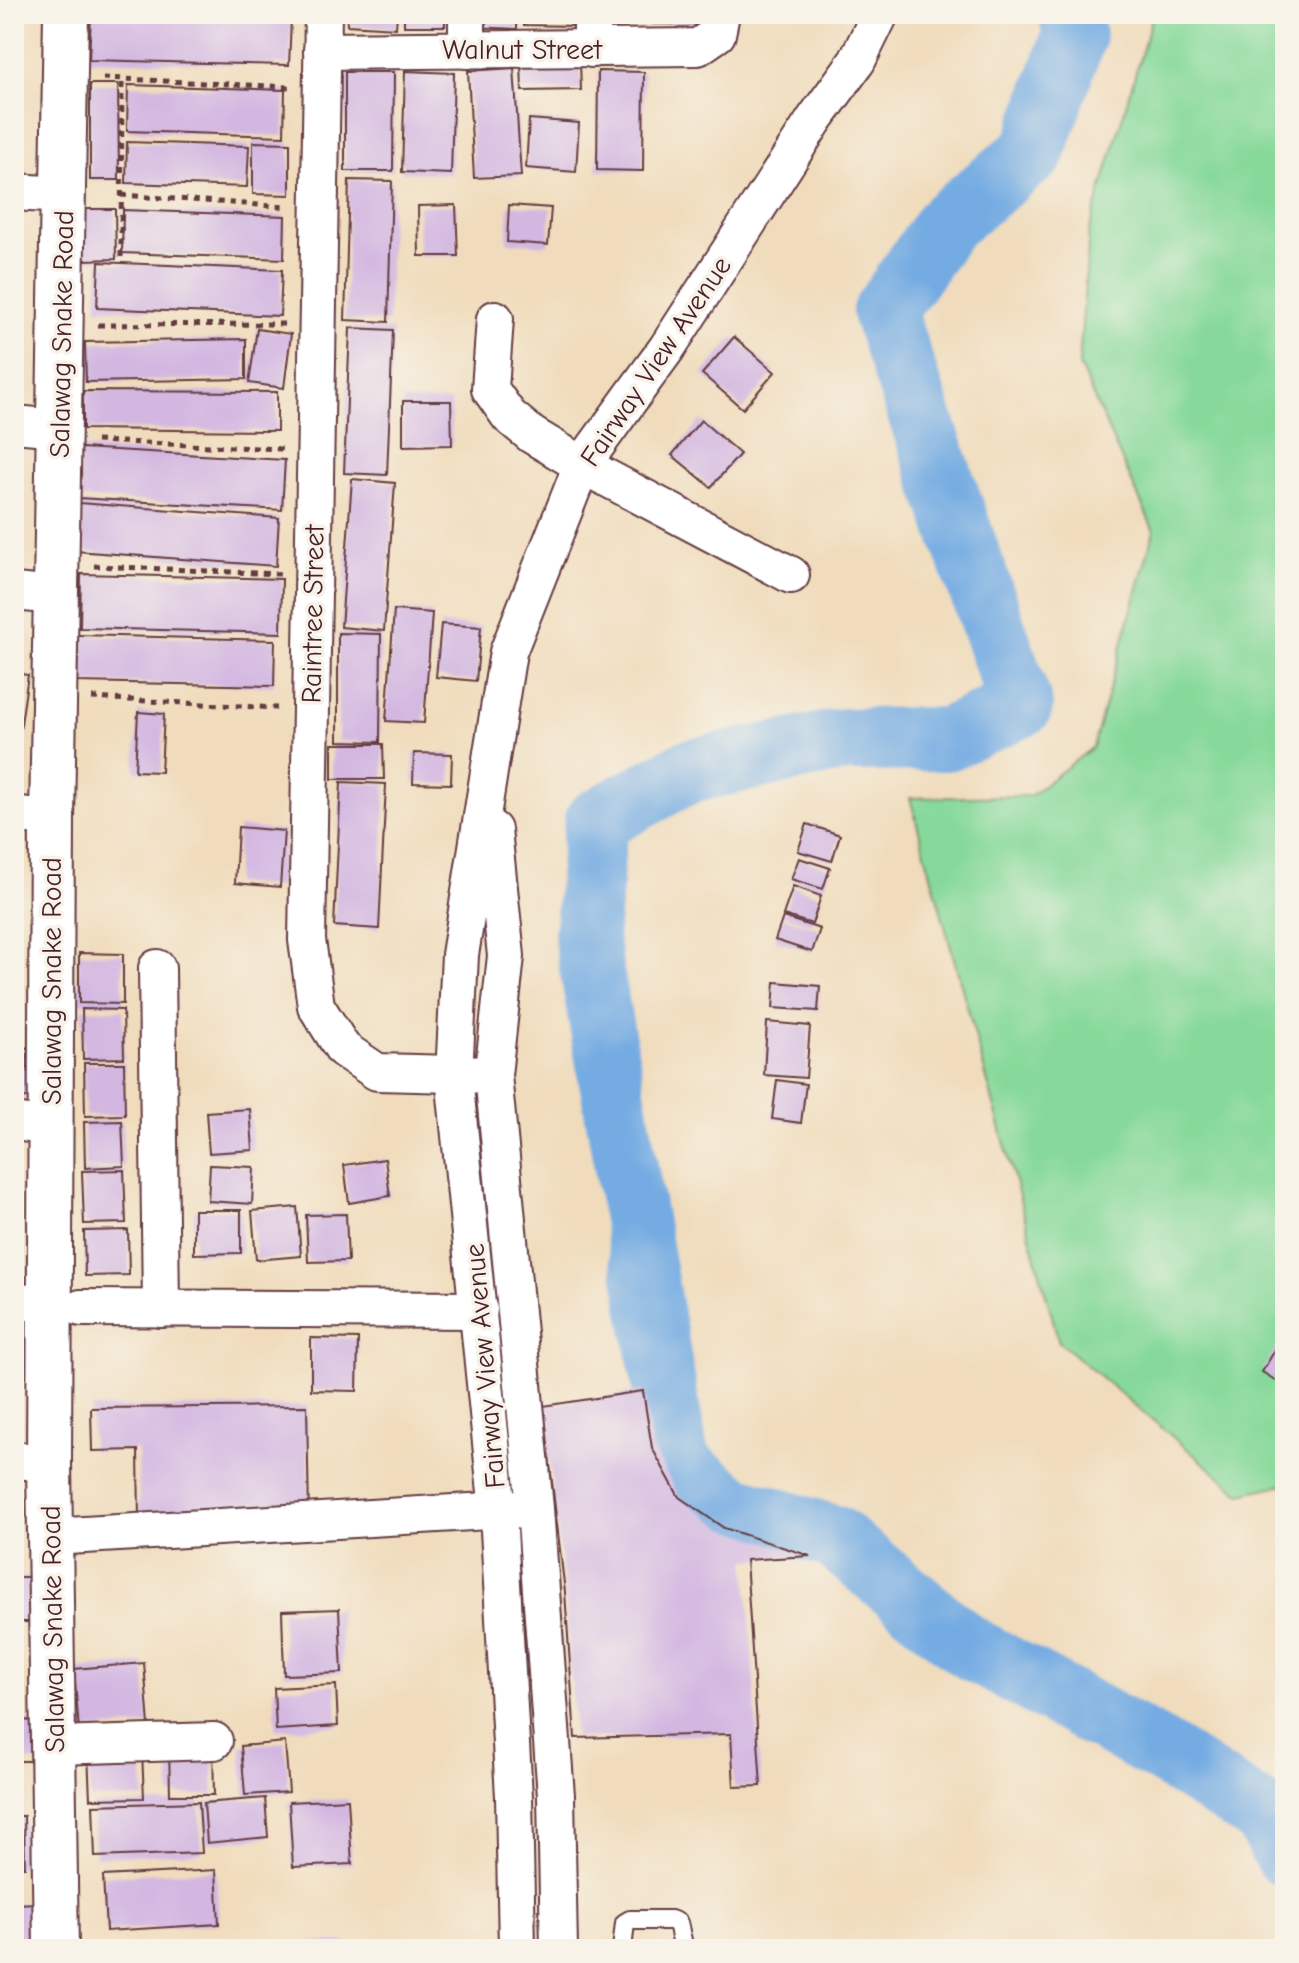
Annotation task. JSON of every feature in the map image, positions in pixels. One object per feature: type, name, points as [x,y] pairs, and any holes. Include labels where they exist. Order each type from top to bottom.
[{"type":"main road","name":"Salawag Snake Road","points":[[56,1949],[51,1537],[32,1462],[48,1304],[32,1125],[33,816],[52,584],[74,434],[64,195],[66,14]]},
{"type":"street","name":"Raintree Street","points":[[323,14],[307,940],[316,1006],[343,1049],[377,1072],[493,1075]]},
{"type":"street","points":[[467,14],[467,50]]},
{"type":"street","points":[[592,14],[592,49]]},
{"type":"street","name":"Fairway View Avenue","points":[[517,1949],[514,1797],[498,1512],[454,1076],[460,955],[508,652],[582,465],[667,348],[815,119],[857,61],[880,14]]},
{"type":"street","name":"Walnut Street","points":[[322,51],[698,47],[719,24]]},
{"type":"street","points":[[14,192],[64,195]]},
{"type":"street","points":[[495,319],[490,389],[520,426],[582,465],[791,575]]},
{"type":"street","points":[[14,424],[74,434]]},
{"type":"street","name":"Fairway View Avenue","points":[[488,785],[506,956],[493,1075],[535,1508],[556,1796],[559,1949]]},
{"type":"street","points":[[157,968],[161,1309]]},
{"type":"street","points":[[48,1304],[161,1309],[479,1310]]},
{"type":"street","points":[[51,1537],[535,1508]]},
{"type":"street","points":[[55,1746],[214,1741]]},
{"type":"street","points":[[514,1797],[556,1796]]},
{"type":"lane","points":[[622,1949],[625,1923],[630,1920],[671,1920],[678,1923],[684,1949]]},
{"type":"path","points":[[91,78],[322,89]]},
{"type":"path","points":[[121,257],[122,79]]},
{"type":"path","points":[[121,195],[320,209]]},
{"type":"path","points":[[93,325],[317,324]]},
{"type":"path","points":[[74,434],[315,451]]},
{"type":"path","points":[[52,584],[313,575]]},
{"type":"path","points":[[85,698],[310,710]]},
{"type":"green space","points":[[1153,14],[1285,14],[1285,1484],[1241,1494],[1059,1342],[910,798],[1030,796],[1093,747],[1154,531],[1079,365],[1089,231]]},
{"type":"building","points":[[91,14],[291,19],[289,65],[89,60]]},
{"type":"building","points":[[347,14],[397,14],[396,28],[347,25]]},
{"type":"building","points":[[404,14],[445,14],[445,26],[404,26]]},
{"type":"building","points":[[473,14],[517,14],[517,29],[473,27]]},
{"type":"building","points":[[524,14],[574,14],[574,26],[524,25]]},
{"type":"building","points":[[595,14],[640,14],[639,22],[595,20]]},
{"type":"building","points":[[652,14],[695,14],[696,24],[653,24]]},
{"type":"building","points":[[521,62],[580,62],[581,90],[522,91]]},
{"type":"building","points":[[514,68],[521,176],[474,178],[468,71]]},
{"type":"building","points":[[405,71],[454,73],[451,174],[402,172]]},
{"type":"building","points":[[598,71],[644,72],[643,171],[597,170]]},
{"type":"building","points":[[345,72],[394,72],[393,171],[345,171]]},
{"type":"building","points":[[90,84],[118,84],[119,180],[90,180]]},
{"type":"building","points":[[128,85],[285,90],[284,136],[127,131]]},
{"type":"building","points":[[529,119],[579,123],[576,172],[526,168]]},
{"type":"building","points":[[127,142],[249,146],[247,187],[126,183]]},
{"type":"building","points":[[253,142],[290,143],[290,195],[253,194]]},
{"type":"building","points":[[349,180],[392,181],[388,322],[345,320]]},
{"type":"building","points":[[456,205],[458,256],[419,256],[418,206]]},
{"type":"building","points":[[509,205],[551,208],[548,245],[507,242]]},
{"type":"building","points":[[83,209],[115,209],[116,259],[84,260]]},
{"type":"building","points":[[123,210],[285,216],[284,259],[122,253]]},
{"type":"building","points":[[99,262],[282,270],[280,316],[97,308]]},
{"type":"building","points":[[350,328],[393,330],[387,475],[344,473]]},
{"type":"building","points":[[257,329],[291,334],[284,388],[249,383]]},
{"type":"building","points":[[734,337],[775,372],[743,409],[702,374]]},
{"type":"building","points":[[246,339],[246,379],[86,382],[85,342]]},
{"type":"building","points":[[83,391],[277,392],[277,431],[83,429]]},
{"type":"building","points":[[403,401],[451,401],[452,445],[403,446]]},
{"type":"building","points":[[701,420],[740,454],[711,487],[672,455]]},
{"type":"building","points":[[81,448],[285,460],[282,510],[78,498]]},
{"type":"building","points":[[14,450],[21,451],[16,502],[14,502]]},
{"type":"building","points":[[352,479],[395,483],[384,631],[341,627]]},
{"type":"building","points":[[79,503],[279,518],[276,566],[76,551]]},
{"type":"building","points":[[81,574],[282,579],[281,633],[80,628]]},
{"type":"building","points":[[394,610],[432,613],[424,723],[386,721]]},
{"type":"building","points":[[441,624],[481,627],[476,681],[436,677]]},
{"type":"building","points":[[338,633],[381,634],[380,742],[338,741]]},
{"type":"building","points":[[78,635],[275,640],[274,686],[77,682]]},
{"type":"building","points":[[14,673],[28,675],[18,745],[14,745]]},
{"type":"building","points":[[138,712],[164,714],[161,772],[135,771]]},
{"type":"building","points":[[332,744],[383,744],[384,779],[332,779]]},
{"type":"building","points":[[414,753],[452,754],[451,784],[413,783]]},
{"type":"building","points":[[341,782],[386,784],[379,929],[334,926]]},
{"type":"building","points":[[807,824],[840,835],[832,861],[798,851]]},
{"type":"building","points":[[238,827],[284,831],[280,887],[235,883]]},
{"type":"building","points":[[799,858],[830,868],[823,889],[791,879]]},
{"type":"building","points":[[793,886],[821,896],[812,924],[783,915]]},
{"type":"building","points":[[783,917],[820,929],[812,952],[775,940]]},
{"type":"building","points":[[79,953],[123,954],[123,1004],[79,1003]]},
{"type":"building","points":[[775,982],[820,986],[818,1011],[773,1008]]},
{"type":"building","points":[[82,1009],[123,1010],[124,1058],[83,1059]]},
{"type":"building","points":[[767,1022],[810,1026],[806,1078],[764,1075]]},
{"type":"building","points":[[14,1047],[31,1048],[29,1098],[14,1098]]},
{"type":"building","points":[[84,1063],[124,1063],[125,1115],[85,1116]]},
{"type":"building","points":[[777,1080],[806,1084],[801,1123],[772,1119]]},
{"type":"building","points":[[250,1109],[253,1150],[209,1153],[206,1112]]},
{"type":"building","points":[[122,1121],[124,1166],[85,1168],[84,1122]]},
{"type":"building","points":[[385,1159],[390,1196],[349,1203],[344,1165]]},
{"type":"building","points":[[210,1165],[254,1167],[252,1204],[208,1201]]},
{"type":"building","points":[[124,1170],[126,1223],[84,1224],[82,1171]]},
{"type":"building","points":[[297,1207],[301,1256],[256,1260],[252,1211]]},
{"type":"building","points":[[194,1210],[241,1210],[241,1253],[194,1254]]},
{"type":"building","points":[[346,1214],[348,1261],[308,1262],[306,1215]]},
{"type":"building","points":[[128,1230],[129,1275],[85,1276],[84,1231]]},
{"type":"building","points":[[1285,1333],[1285,1386],[1262,1372]]},
{"type":"building","points":[[311,1338],[358,1339],[357,1391],[311,1390]]},
{"type":"building","points":[[643,1391],[652,1448],[679,1497],[724,1528],[810,1556],[746,1560],[761,1786],[734,1787],[731,1734],[575,1738],[565,1592],[543,1406]]},
{"type":"building","points":[[307,1406],[309,1517],[139,1519],[138,1450],[92,1451],[91,1408]]},
{"type":"building","points":[[14,1577],[37,1577],[36,1622],[14,1622]]},
{"type":"building","points":[[339,1609],[342,1673],[284,1675],[282,1611]]},
{"type":"building","points":[[144,1663],[149,1725],[79,1730],[74,1669]]},
{"type":"building","points":[[336,1685],[338,1726],[276,1730],[274,1688]]},
{"type":"building","points":[[14,1720],[41,1721],[40,1761],[14,1761]]},
{"type":"building","points":[[285,1742],[289,1792],[245,1795],[241,1746]]},
{"type":"building","points":[[169,1745],[213,1745],[214,1795],[170,1795]]},
{"type":"building","points":[[142,1751],[144,1798],[90,1799],[88,1753]]},
{"type":"building","points":[[265,1798],[268,1837],[207,1843],[204,1803]]},
{"type":"building","points":[[348,1799],[352,1864],[293,1867],[289,1802]]},
{"type":"building","points":[[199,1802],[202,1853],[95,1857],[93,1805]]},
{"type":"building","points":[[14,1816],[24,1816],[25,1867],[14,1867]]},
{"type":"building","points":[[216,1870],[219,1924],[106,1931],[103,1876]]},
{"type":"building","points":[[39,1903],[41,1949],[14,1949],[14,1904]]},
{"type":"building","points":[[346,1942],[346,1949],[290,1949],[290,1943]]},
{"type":"waterway","points":[[1071,14],[1074,36],[1034,151],[947,222],[884,312],[1021,706],[947,739],[845,740],[689,771],[596,821],[586,938],[678,1464],[732,1506],[834,1537],[967,1646],[1161,1751],[1264,1816],[1285,1855]]}]
